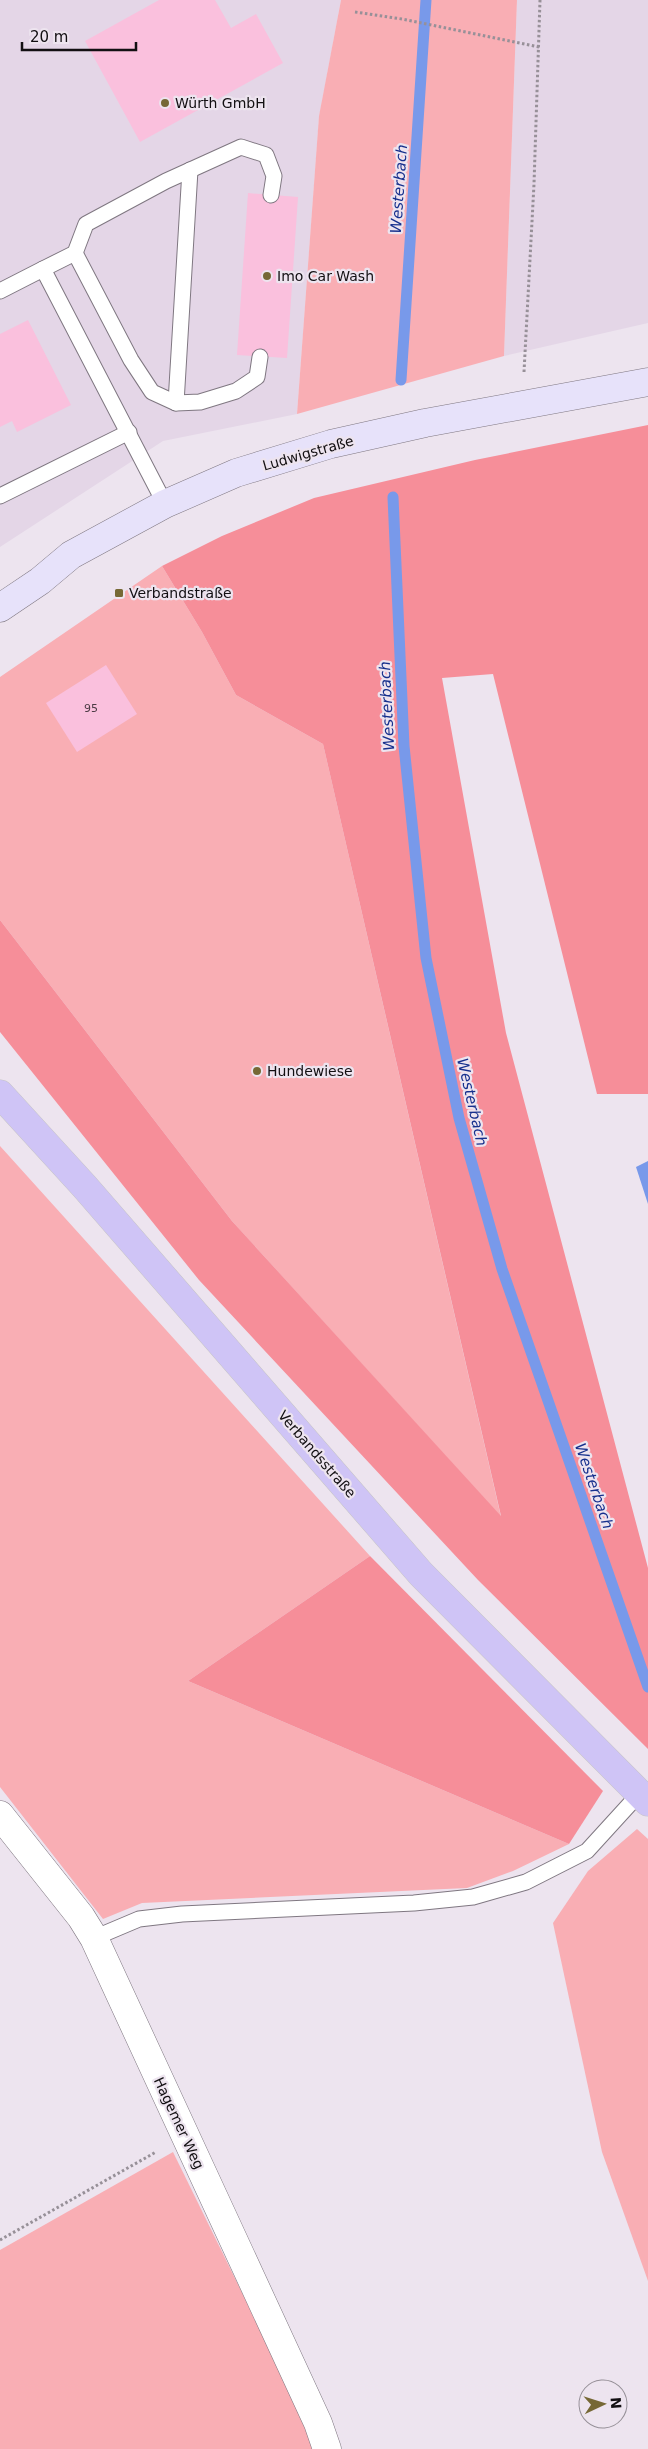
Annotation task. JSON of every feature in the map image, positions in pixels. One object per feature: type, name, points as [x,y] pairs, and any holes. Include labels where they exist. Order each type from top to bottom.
[{"type":"main road","name":"Ludwigstraße","points":[[0,608],[40,581],[71,555],[165,504],[236,473],[331,444],[425,423],[648,382]]},
{"type":"main road","name":"Verbandsstraße","points":[[0,1094],[85,1187],[421,1574],[643,1798]]},
{"type":"street","name":"Hagemer Weg","points":[[0,1815],[81,1917],[94,1938],[318,2424],[327,2449]]},
{"type":"lane","points":[[0,291],[75,253],[86,224],[190,170],[240,147],[266,155],[274,176],[271,195]]},
{"type":"lane","points":[[176,403],[190,170]]},
{"type":"lane","points":[[75,253],[130,360],[152,392],[176,403],[200,402],[236,391],[257,377],[260,357]]},
{"type":"lane","points":[[43,269],[165,504]]},
{"type":"lane","points":[[0,496],[128,432]]},
{"type":"lane","points":[[94,1938],[140,1919],[182,1914],[414,1903],[472,1897],[526,1882],[587,1851],[643,1798]]},
{"type":"path","points":[[523,406],[540,0]]},
{"type":"path","points":[[355,12],[402,19],[539,47]]},
{"type":"path","points":[[0,2240],[185,2136]]},
{"type":"shaded area","points":[[0,0],[341,0],[319,117],[297,414],[163,441],[0,547]]},
{"type":"shaded area","points":[[341,0],[517,0],[504,356],[297,414],[319,116]]},
{"type":"shaded area","points":[[517,0],[648,0],[648,323],[504,356]]},
{"type":"shaded area","points":[[648,425],[648,1094],[597,1094],[493,674],[442,678],[506,1033],[648,1568],[648,1749],[478,1580],[199,1280],[0,1032],[0,920],[232,1221],[501,1516],[323,744],[236,695],[202,632],[162,566],[222,536],[314,498],[475,460]]},
{"type":"shaded area","name":"Hundewiese","points":[[162,566],[202,632],[236,695],[323,744],[501,1517],[232,1221],[0,920],[0,677]]},
{"type":"shaded area","points":[[0,1146],[370,1556],[188,1681],[569,1844],[513,1871],[467,1888],[142,1903],[103,1919],[0,1787]]},
{"type":"shaded area","points":[[370,1556],[603,1791],[569,1844],[188,1681]]},
{"type":"shaded area","points":[[637,1829],[648,1839],[648,2281],[602,2152],[553,1923],[588,1871]]},
{"type":"shaded area","points":[[173,2152],[310,2431],[317,2449],[0,2449],[0,2250]]},
{"type":"water","points":[[648,1161],[648,1204],[636,1167]]},
{"type":"building","name":"Würth GmbH","points":[[159,0],[215,0],[231,28],[256,14],[283,63],[140,142],[85,41]]},
{"type":"building","name":"Imo Car Wash","points":[[248,193],[298,197],[287,358],[237,355]]},
{"type":"building","points":[[28,320],[71,405],[17,432],[12,421],[0,427],[0,334]]},
{"type":"building","points":[[106,665],[137,714],[77,752],[46,703]]},
{"type":"waterway","name":"Westerbach","points":[[401,380],[426,0]]},
{"type":"waterway","name":"Westerbach","points":[[393,497],[404,746],[426,958],[459,1118],[502,1269],[648,1687]]},
{"type":"place","name":"Würth GmbH","points":[[165,103]]},
{"type":"place","name":"Imo Car Wash","points":[[267,276]]},
{"type":"place","name":"Verbandstraße","points":[[119,593]]},
{"type":"place","name":"Hundewiese","points":[[257,1071]]}]
